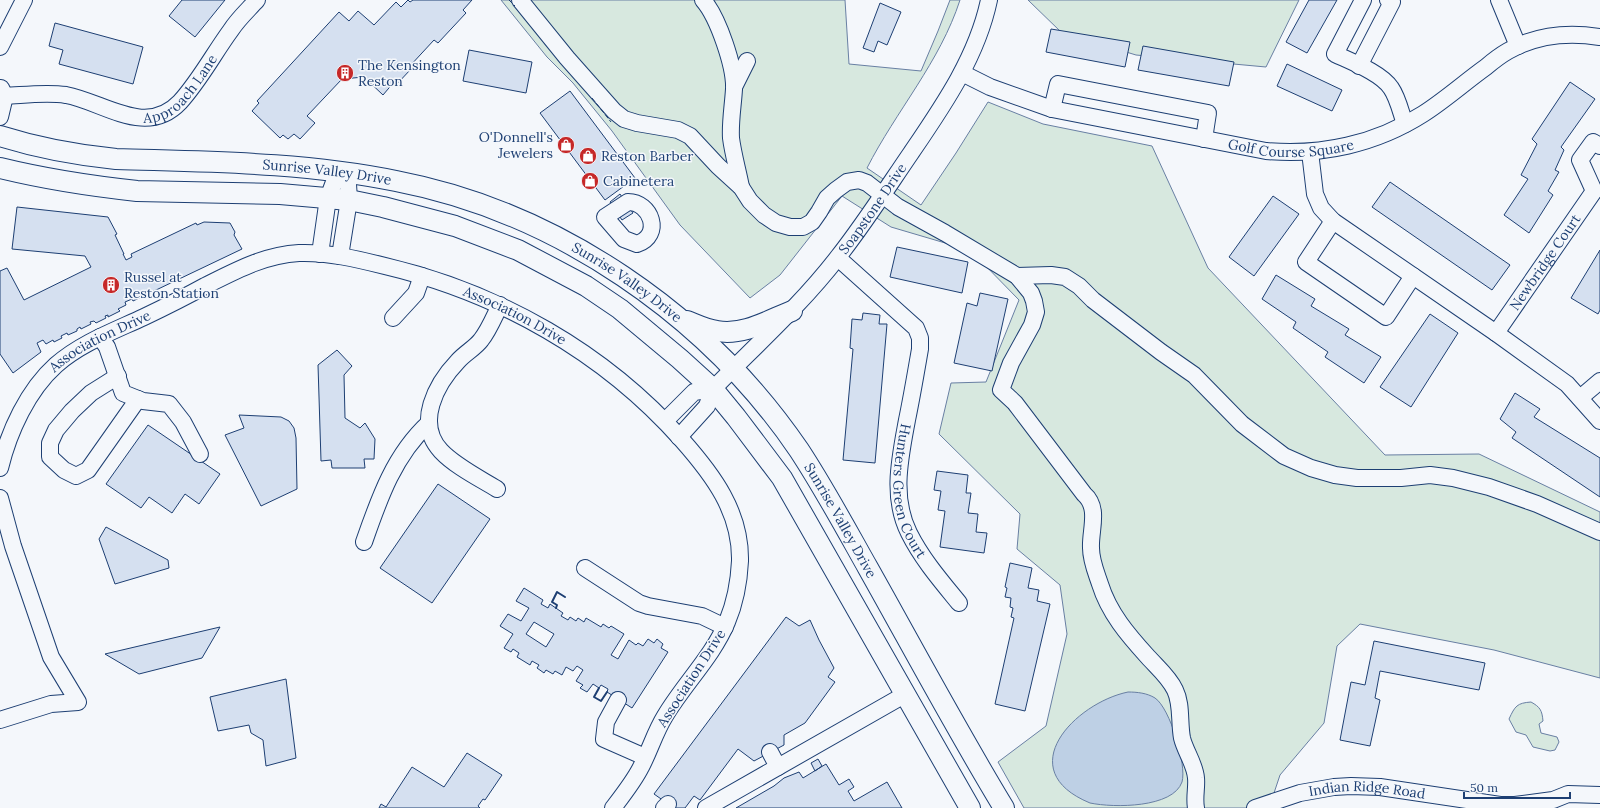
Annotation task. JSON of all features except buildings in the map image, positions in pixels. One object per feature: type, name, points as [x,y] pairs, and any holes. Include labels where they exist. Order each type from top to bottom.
[{"type":"main road","name":"Sunrise Valley Drive","points":[[0,136],[41,147],[116,159],[290,166],[342,172],[396,181],[440,191],[474,202],[528,224],[566,242],[610,268],[677,317],[733,368],[759,397],[785,431],[814,473],[1004,808]]},
{"type":"main road","name":"Sunrise Valley Drive","points":[[0,168],[55,180],[122,189],[280,194],[349,200],[383,207],[455,226],[518,250],[586,286],[620,309],[680,358],[713,389],[782,478],[970,808]]},
{"type":"main road","points":[[677,317],[717,332],[732,332],[750,328],[792,311]]},
{"type":"street","points":[[0,47],[24,0]]},
{"type":"street","name":"Approach Lane","points":[[2,92],[66,95],[84,99],[119,114],[140,118],[151,118],[169,111],[179,103],[191,89],[232,28],[257,0]]},
{"type":"street","points":[[520,0],[567,58],[614,111],[624,119],[637,123],[678,130],[690,136],[718,166],[741,186],[750,201],[776,223],[803,227],[812,222],[827,198],[847,182],[858,180],[868,183],[903,210],[1017,276],[1031,293],[1036,312],[1032,325],[1011,363],[1001,390],[1014,402],[1084,494],[1090,499],[1093,510],[1091,548],[1093,564],[1104,596],[1112,613],[1134,641],[1162,672],[1175,690],[1180,708],[1182,738],[1196,778],[1194,799],[1196,808]]},
{"type":"street","points":[[704,0],[716,21],[732,66],[734,87],[731,117],[731,138],[741,186]]},
{"type":"street","name":"Soapstone Drive","points":[[713,389],[792,311],[838,258],[941,108],[962,73],[987,13],[989,0]]},
{"type":"street","points":[[1363,0],[1335,54],[1378,76],[1387,83],[1392,90],[1405,124]]},
{"type":"street","points":[[1359,66],[1392,2],[1388,0]]},
{"type":"street","points":[[1499,0],[1518,46]]},
{"type":"street","name":"Golf Course Square","points":[[962,73],[990,87],[1052,109],[1266,151],[1289,153],[1310,152],[1364,142],[1388,133],[1423,114],[1507,51],[1518,46],[1545,37],[1568,34],[1600,37]]},
{"type":"street","points":[[734,87],[746,61]]},
{"type":"street","points":[[1052,109],[1058,84],[1208,113],[1204,139]]},
{"type":"street","points":[[0,117],[2,92]]},
{"type":"street","name":"Newbridge Court","points":[[1496,333],[1597,192],[1580,160],[1593,142],[1600,146]]},
{"type":"street","points":[[1310,152],[1315,194],[1321,208],[1333,221],[1496,333],[1567,384],[1596,419],[1600,421]]},
{"type":"street","points":[[320,254],[328,198],[334,182],[342,172],[348,184],[349,200],[340,256]]},
{"type":"street","points":[[1333,221],[1306,262],[1312,267],[1386,317],[1413,276]]},
{"type":"street","name":"Association Drive","points":[[0,468],[12,430],[34,390],[56,365],[73,352],[100,337],[168,306],[246,265],[287,254],[320,254],[340,256],[422,276],[464,290],[500,305],[549,331],[581,352],[625,385],[679,437],[715,479],[727,501],[736,525],[740,552],[735,598],[725,627],[712,649],[664,717],[634,779],[613,808]]},
{"type":"street","name":"Hunters Green Court","points":[[838,258],[916,328],[920,338],[920,348],[899,466],[899,500],[904,520],[918,549],[959,603]]},
{"type":"street","points":[[393,318],[416,293],[422,276]]},
{"type":"street","points":[[1017,276],[1065,277],[1079,286],[1093,300],[1161,352],[1194,375],[1248,428],[1284,456],[1311,468],[1335,475],[1357,478],[1400,478],[1430,475],[1453,478],[1489,487],[1537,504],[1600,532]]},
{"type":"street","points":[[497,489],[441,451],[433,439],[429,423],[431,407],[443,380],[459,360],[481,340],[500,305]]},
{"type":"street","points":[[100,337],[107,347],[123,393],[138,399],[170,404],[183,422],[200,454]]},
{"type":"street","points":[[118,376],[91,393],[72,410],[56,430],[50,443],[50,457],[64,470],[76,476],[88,470],[138,399]]},
{"type":"street","points":[[1580,398],[1600,381]]},
{"type":"street","points":[[664,421],[694,392],[713,389],[707,406],[679,437]]},
{"type":"street","points":[[364,542],[374,511],[398,459],[416,435],[429,423]]},
{"type":"street","points":[[0,498],[3,524],[51,657],[78,702],[51,704],[0,720]]},
{"type":"street","points":[[585,568],[640,603],[648,606],[702,616],[725,627]]},
{"type":"street","points":[[706,808],[906,694]]},
{"type":"street","points":[[618,700],[606,722],[604,739],[645,757]]},
{"type":"street","points":[[770,752],[778,766]]},
{"type":"street","name":"Indian Ridge Road","points":[[1255,808],[1300,793],[1334,787],[1351,786],[1380,787],[1500,805],[1553,800],[1568,794],[1600,795]]},
{"type":"shaded area","points":[[501,0],[845,0],[849,64],[921,71],[950,0],[960,0],[941,44],[867,168],[921,205],[988,102],[1043,124],[1152,146],[1208,268],[1385,455],[1479,454],[1600,512],[1600,678],[1494,650],[1360,624],[1337,646],[1324,723],[1280,775],[1269,808],[1024,808],[998,762],[1046,726],[1067,634],[1060,585],[1017,549],[1020,514],[939,434],[951,383],[986,382],[1019,300],[978,258],[952,245],[891,227],[842,196],[780,275],[750,298],[680,225],[612,131],[573,83],[547,57]]},
{"type":"shaded area","points":[[1028,0],[1299,0],[1266,67],[1136,55],[1061,32]]},
{"type":"shaded area","points":[[1531,702],[1538,707],[1542,714],[1543,721],[1539,724],[1541,733],[1557,737],[1559,742],[1555,750],[1550,751],[1533,747],[1526,735],[1516,732],[1509,719],[1519,704]]},
{"type":"water","points":[[1128,692],[1142,693],[1152,696],[1161,704],[1171,724],[1180,751],[1183,774],[1182,782],[1176,791],[1167,797],[1142,804],[1100,805],[1090,803],[1066,789],[1055,773],[1053,756],[1059,739],[1072,723],[1088,709],[1108,699]]},
{"type":"fence","points":[[509,0],[515,6]]},
{"type":"fence","points":[[592,98],[611,122]]},
{"type":"wall","points":[[556,608],[557,605],[552,602],[557,592],[565,597]]},
{"type":"wall","points":[[599,688],[594,697],[601,701],[607,692]]},
{"type":"place","name":"The Kensington Reston","points":[[345,73]]},
{"type":"place","name":"O'Donnell's Jewelers","points":[[566,145]]},
{"type":"place","name":"Reston Barber","points":[[588,156]]},
{"type":"place","name":"Cabinetera","points":[[590,181]]},
{"type":"place","name":"Russel at Reston Station","points":[[111,285]]}]
